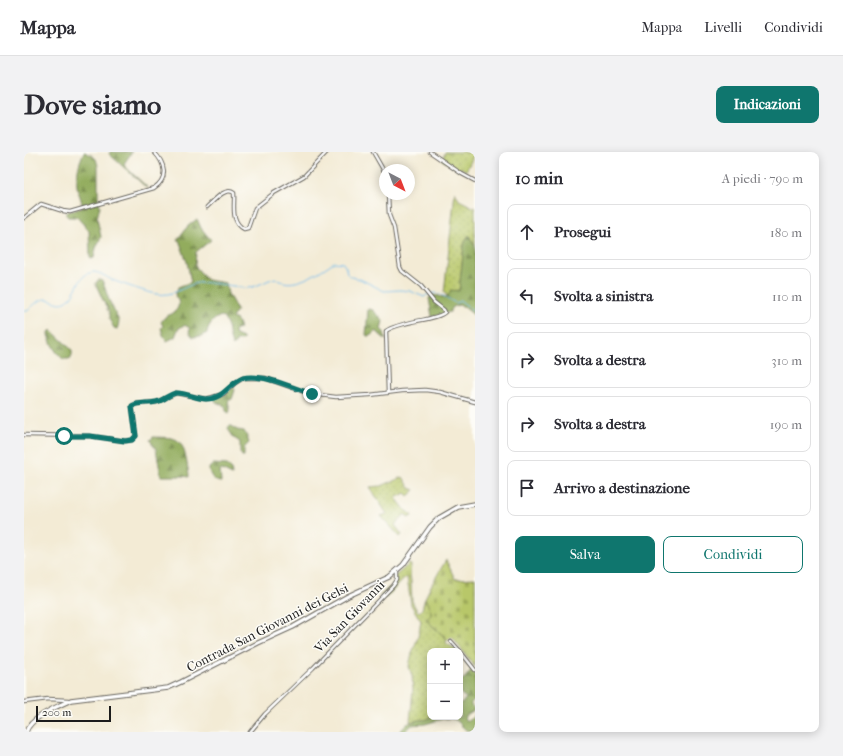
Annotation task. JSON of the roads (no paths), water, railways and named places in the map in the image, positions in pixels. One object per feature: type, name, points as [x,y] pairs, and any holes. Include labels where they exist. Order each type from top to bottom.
[{"type":"main road","name":"Via San Giovanni","points":[[397,571],[411,555],[430,527],[439,518],[458,507],[475,504]]},
{"type":"main road","name":"Contrada San Giovanni dei Gelsi","points":[[26,732],[34,721],[71,700],[168,688],[293,628],[348,596],[377,583],[397,571]]},
{"type":"street","points":[[24,218],[41,204],[70,212],[154,188],[160,184],[164,173],[162,162],[154,152]]},
{"type":"street","points":[[207,207],[228,190],[232,191],[234,193],[235,220],[239,226],[244,229],[248,228],[255,208],[274,193],[304,176],[327,152]]},
{"type":"street","points":[[373,152],[380,164]]},
{"type":"street","points":[[430,152],[475,181]]},
{"type":"street","points":[[388,200],[389,215],[394,228],[402,271],[417,282],[444,310],[444,314],[403,324],[388,330],[385,333],[387,345],[388,393]]},
{"type":"street","points":[[24,435],[90,436],[125,441],[132,440],[136,436],[132,406],[136,404],[157,402],[176,393],[206,399],[213,398],[223,394],[243,378],[265,378],[312,394],[336,397],[425,390],[440,392],[475,402]]},
{"type":"street","name":"Via San Giovanni","points":[[250,732],[265,714],[313,668],[393,586],[397,580],[397,571]]},
{"type":"street","points":[[451,641],[457,648]]},
{"type":"street","points":[[463,655],[475,670]]},
{"type":"street","name":"Contrada San Giovanni dei Gelsi","points":[[24,702],[48,699],[71,700]]},
{"type":"waterway","points":[[24,310],[29,310],[41,300],[46,299],[58,303],[67,301],[71,298],[84,276],[93,272],[134,288],[162,295],[172,293],[197,283],[215,283],[249,288],[276,278],[283,282],[290,283],[306,279],[334,262],[343,263],[347,274],[351,277],[360,279],[384,291],[410,291],[424,297],[428,294],[437,293],[456,303],[461,301],[475,311]]}]
